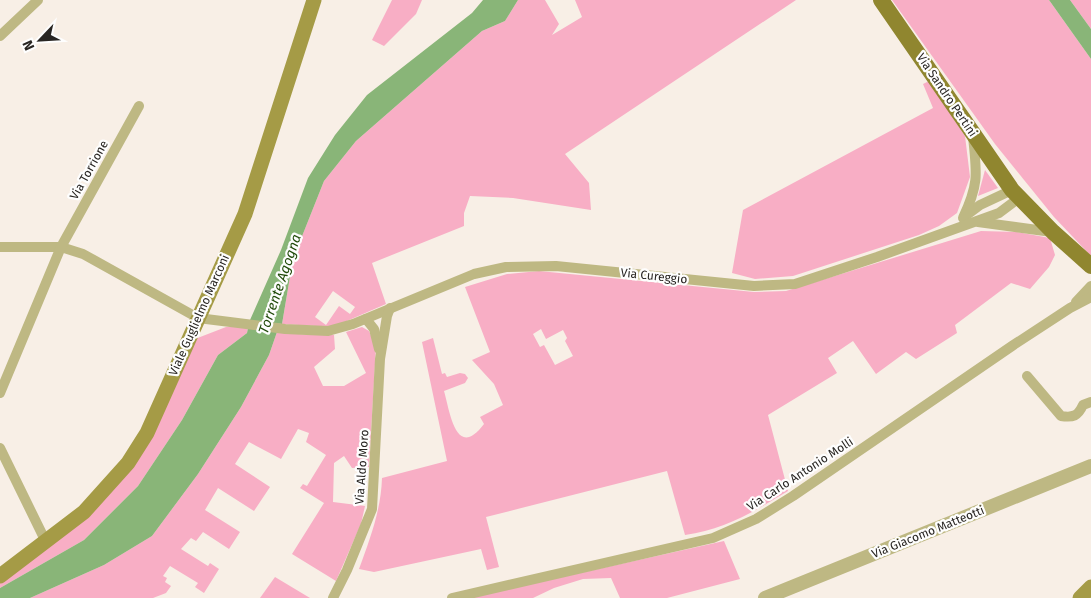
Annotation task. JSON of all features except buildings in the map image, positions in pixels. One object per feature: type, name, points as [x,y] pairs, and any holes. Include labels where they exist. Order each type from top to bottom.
[{"type":"main road","name":"Viale Guglielmo Marconi","points":[[0,576],[84,512],[128,463],[147,433],[245,214],[314,0]]},
{"type":"main road","name":"Via Sandro Pertini","points":[[880,0],[1016,194]]},
{"type":"main road","points":[[1016,194],[1053,232],[1091,266]]},
{"type":"main road","points":[[1080,598],[1091,587]]},
{"type":"street","points":[[0,36],[38,0]]},
{"type":"street","name":"Via Torrione","points":[[0,393],[61,247],[139,106]]},
{"type":"street","points":[[963,218],[974,194],[977,178],[972,133]]},
{"type":"street","points":[[943,232],[980,205],[1016,194]]},
{"type":"street","points":[[943,232],[999,214],[1016,194]]},
{"type":"street","points":[[977,222],[1053,232]]},
{"type":"street","name":"Via Cureggio","points":[[198,318],[285,329],[328,331],[366,319],[490,270],[538,265],[754,286],[785,286],[877,257],[943,232]]},
{"type":"street","points":[[0,247],[61,247],[83,254],[198,318]]},
{"type":"street","name":"Via Carlo Antonio Molli","points":[[1070,308],[1091,286]]},
{"type":"street","name":"Via Carlo Antonio Molli","points":[[452,598],[713,538],[756,519],[793,496],[1070,308],[1091,297]]},
{"type":"street","name":"Via Aldo Moro","points":[[332,598],[351,562],[372,509],[380,359],[390,308]]},
{"type":"street","name":"Via Aldo Moro","points":[[366,319],[378,338],[380,359]]},
{"type":"street","points":[[1027,376],[1061,416],[1072,418],[1079,414],[1083,405],[1091,402]]},
{"type":"street","points":[[0,448],[46,542]]},
{"type":"street","name":"Via Giacomo Matteotti","points":[[765,598],[1091,466]]},
{"type":"shaded area","points":[[392,0],[422,0],[416,14],[384,46],[372,40]]},
{"type":"shaded area","points":[[518,0],[545,0],[559,24],[552,35],[582,17],[575,0],[796,0],[565,154],[589,183],[591,210],[513,198],[470,196],[464,213],[464,226],[372,263],[386,304],[333,327],[282,324],[293,259],[324,181],[356,141],[482,31],[505,21]],"holes":[[[333,291],[355,307],[350,314],[339,306],[326,325],[315,317]]]},
{"type":"shaded area","points":[[892,0],[1049,0],[1091,59],[1091,256],[1054,217],[995,144]]},
{"type":"shaded area","points":[[1070,0],[1091,0],[1091,29]]},
{"type":"shaded area","points":[[929,81],[965,136],[970,177],[957,213],[939,226],[919,235],[793,276],[755,279],[732,273],[743,210],[933,108],[923,84]]},
{"type":"shaded area","points":[[985,170],[998,188],[978,196]]},
{"type":"shaded area","points":[[981,231],[1017,232],[1050,238],[1055,255],[1049,267],[1030,289],[1011,283],[955,325],[957,333],[916,359],[906,352],[876,374],[853,341],[828,358],[837,373],[768,415],[788,491],[739,519],[713,529],[685,535],[667,471],[486,517],[499,567],[487,570],[481,549],[374,572],[359,569],[377,513],[382,478],[447,461],[422,342],[433,338],[442,374],[445,373],[447,377],[460,373],[465,374],[468,378],[465,383],[444,391],[452,420],[461,435],[467,437],[474,434],[484,424],[480,417],[503,405],[494,384],[472,360],[490,352],[465,287],[507,274],[539,271],[754,292],[786,291]],"holes":[[[541,329],[546,339],[563,330],[567,338],[565,341],[573,356],[555,365],[544,345],[540,347],[533,334]]]},
{"type":"shaded area","points":[[226,327],[248,327],[247,333],[218,355],[182,420],[138,486],[84,540],[0,588],[0,576],[104,493],[195,339]]},
{"type":"shaded area","points":[[362,327],[369,331],[376,347],[369,467],[352,468],[344,456],[334,463],[333,502],[365,506],[361,524],[336,581],[292,554],[324,503],[300,488],[303,484],[307,486],[326,455],[306,442],[309,433],[298,429],[281,459],[249,442],[235,464],[270,487],[254,511],[218,488],[205,510],[240,532],[229,549],[203,532],[196,541],[191,538],[181,549],[208,566],[210,563],[219,569],[204,593],[195,587],[198,583],[170,566],[163,576],[167,578],[165,582],[171,586],[166,593],[153,598],[30,598],[104,565],[152,536],[198,474],[241,407],[269,355],[277,332],[334,335],[335,349],[314,367],[323,386],[344,386],[366,373],[346,332]]},
{"type":"shaded area","points":[[724,541],[740,579],[667,598],[620,598],[611,578],[583,579],[554,588],[533,598],[468,598]]},
{"type":"shaded area","points":[[275,577],[310,598],[260,598]]},
{"type":"water","name":"Torrente Agogna","points":[[483,0],[518,0],[505,21],[482,31],[356,141],[324,181],[293,259],[282,324],[270,323],[269,319],[266,319],[263,323],[250,320],[281,250],[308,178],[335,135],[367,95],[472,13]]},
{"type":"water","points":[[1049,0],[1070,0],[1091,29],[1091,59]]},
{"type":"water","points":[[248,328],[277,332],[269,355],[241,407],[198,474],[152,536],[104,565],[30,598],[0,598],[0,588],[84,540],[138,486],[182,420],[218,355],[247,333]]}]
